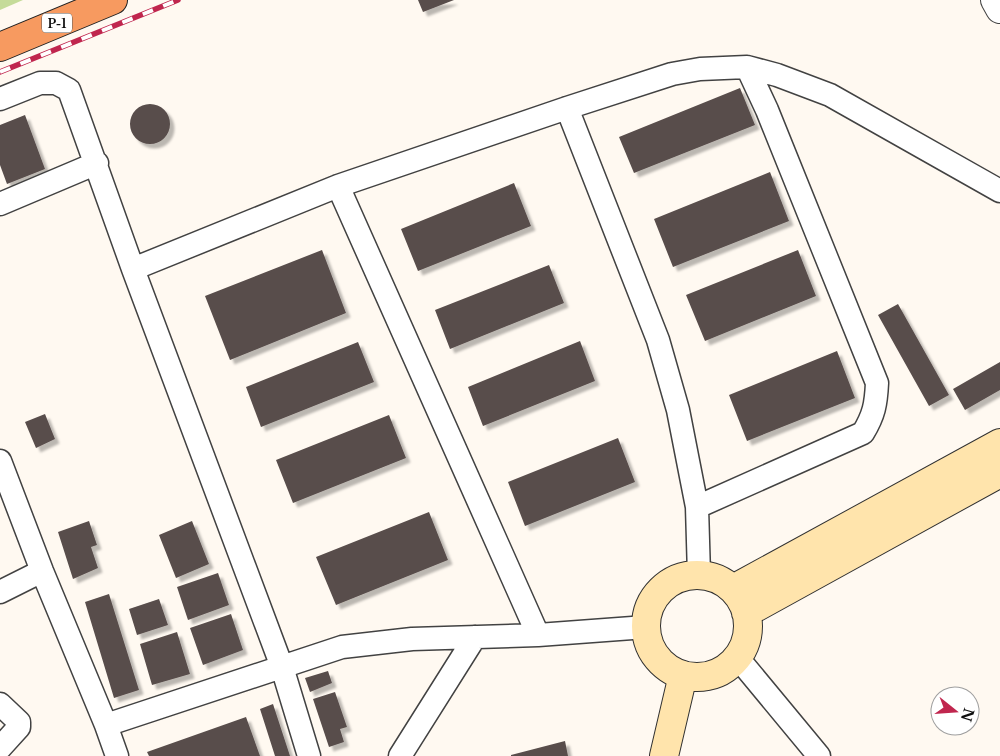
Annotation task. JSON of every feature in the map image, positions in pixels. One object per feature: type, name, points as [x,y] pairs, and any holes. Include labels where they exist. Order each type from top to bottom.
[{"type":"highway","name":"P-1","points":[[0,47],[113,0]]},
{"type":"main road","points":[[733,589],[1000,443]]},
{"type":"main road","points":[[746,613],[1000,473]]},
{"type":"main road","points":[[699,575],[712,576],[733,589],[741,600],[746,613],[748,628],[745,643],[737,657],[726,667],[713,674],[698,677],[683,675],[668,668],[657,657],[649,643],[646,628],[648,611],[656,596],[667,584],[683,577],[699,575]]},
{"type":"main road","points":[[664,756],[683,675]]},
{"type":"street","points":[[995,0],[1000,9]]},
{"type":"street","points":[[697,507],[863,433],[873,417],[876,402],[877,383],[767,110],[747,67]]},
{"type":"street","points":[[133,268],[338,186],[672,74],[700,70],[747,67],[777,75],[830,95],[1000,191]]},
{"type":"street","points":[[0,99],[40,83],[56,83],[69,90],[97,163],[133,268],[282,667],[310,756]]},
{"type":"street","points":[[567,108],[658,340],[678,410],[697,507],[699,575]]},
{"type":"street","points":[[0,204],[97,163]]},
{"type":"street","points":[[338,186],[538,635]]},
{"type":"street","points":[[0,461],[42,571],[106,725],[116,756]]},
{"type":"street","points":[[0,592],[42,571]]},
{"type":"street","points":[[106,725],[342,647],[412,639],[538,635],[646,628]]},
{"type":"street","points":[[400,756],[475,637]]},
{"type":"street","points":[[737,657],[819,756]]},
{"type":"street","points":[[0,704],[19,722],[19,727],[0,748]]},
{"type":"green space","points":[[0,0],[23,0],[0,10]]},
{"type":"building","points":[[418,0],[454,0],[423,12]]},
{"type":"building","points":[[740,88],[755,125],[634,173],[619,137]]},
{"type":"building","points":[[154,104],[161,107],[167,113],[170,124],[169,132],[161,141],[154,144],[146,144],[139,141],[131,132],[130,120],[133,113],[142,105]]},
{"type":"building","points":[[25,115],[45,169],[7,184],[0,165],[0,125]]},
{"type":"building","points":[[770,172],[789,221],[673,267],[654,219]]},
{"type":"building","points":[[514,183],[531,226],[418,271],[401,229]]},
{"type":"building","points":[[322,250],[346,313],[230,360],[205,296]]},
{"type":"building","points":[[798,250],[816,296],[705,341],[686,295]]},
{"type":"building","points":[[549,265],[564,303],[450,349],[435,310]]},
{"type":"building","points":[[898,304],[949,395],[929,406],[878,315]]},
{"type":"building","points":[[580,341],[595,381],[483,426],[468,387]]},
{"type":"building","points":[[358,342],[374,382],[261,427],[246,387]]},
{"type":"building","points":[[837,351],[855,398],[747,441],[729,395]]},
{"type":"building","points":[[1000,362],[1000,390],[965,410],[953,389]]},
{"type":"building","points":[[45,414],[55,439],[36,448],[25,422]]},
{"type":"building","points":[[389,415],[406,458],[293,503],[276,460]]},
{"type":"building","points":[[618,438],[635,482],[525,526],[508,482]]},
{"type":"building","points":[[429,512],[448,560],[336,605],[316,557]]},
{"type":"building","points":[[89,521],[97,545],[91,547],[98,568],[73,579],[58,532]]},
{"type":"building","points":[[192,521],[209,564],[176,578],[159,535]]},
{"type":"building","points":[[218,573],[229,605],[188,620],[177,587]]},
{"type":"building","points":[[109,594],[139,690],[114,698],[85,602]]},
{"type":"building","points":[[159,599],[168,625],[137,635],[129,609]]},
{"type":"building","points":[[231,614],[243,650],[203,665],[190,628]]},
{"type":"building","points":[[177,632],[190,674],[152,685],[140,644]]},
{"type":"building","points":[[328,671],[332,683],[310,692],[305,678]]},
{"type":"building","points":[[335,692],[347,727],[340,729],[344,742],[329,747],[313,699]]},
{"type":"building","points":[[273,704],[290,756],[275,756],[260,709]]},
{"type":"building","points":[[246,717],[260,756],[149,756],[147,752]]},
{"type":"building","points":[[565,741],[568,756],[511,756],[511,755]]},
{"type":"railway","points":[[0,72],[178,0]]}]
